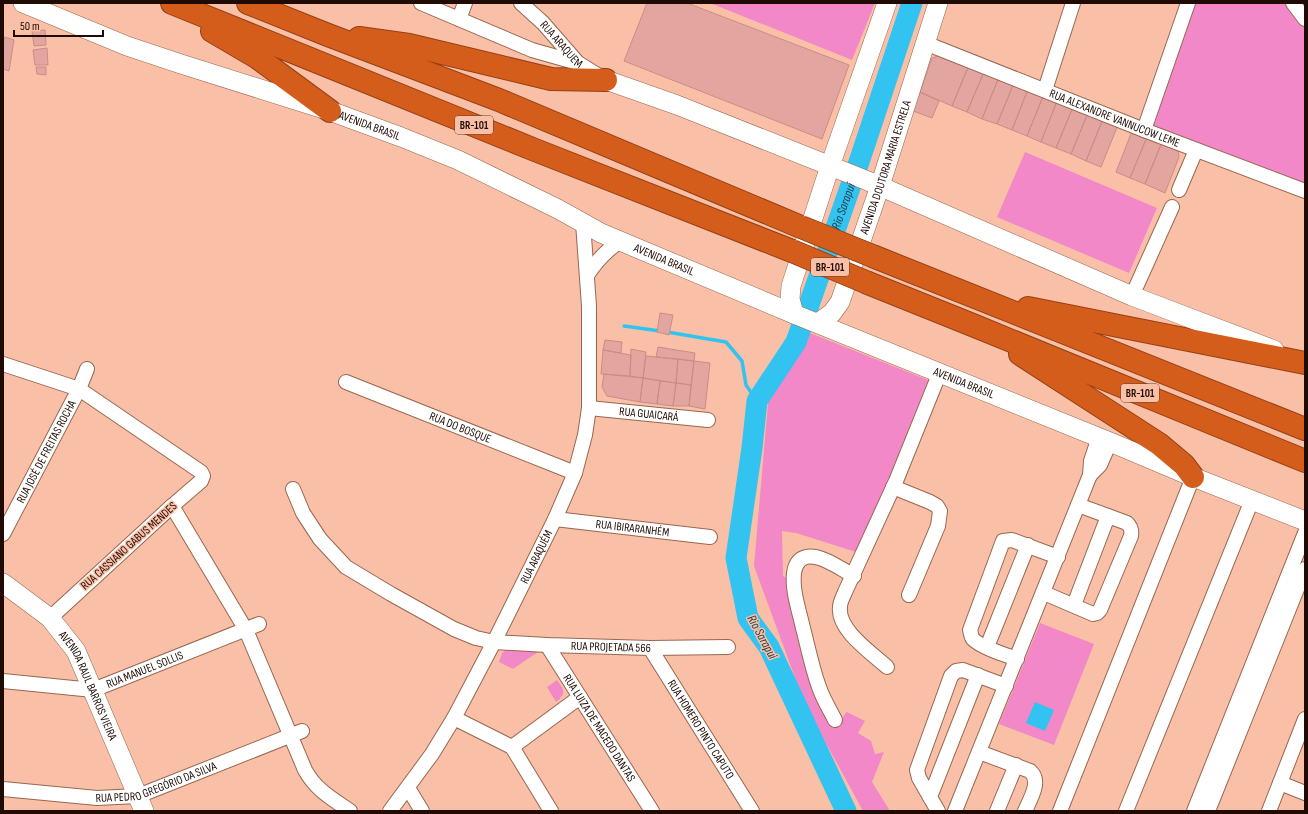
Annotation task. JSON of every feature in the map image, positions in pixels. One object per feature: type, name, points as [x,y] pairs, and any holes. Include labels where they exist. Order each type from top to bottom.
[{"type":"highway","points":[[163,3],[258,58],[330,111]]},
{"type":"highway","name":"BR-101","points":[[172,3],[520,144],[792,251],[1305,461]]},
{"type":"highway","name":"BR-101","points":[[248,3],[499,100],[800,227],[1305,429]]},
{"type":"highway","points":[[328,35],[380,40],[409,45],[551,78],[606,80]]},
{"type":"highway","points":[[976,298],[1305,362]]},
{"type":"highway","points":[[976,326],[1159,444],[1194,477]]},
{"type":"street","name":"AVENIDA BRASIL","points":[[23,3],[127,46],[330,111],[458,160],[620,241],[806,319],[1305,521]]},
{"type":"street","points":[[421,3],[532,50],[578,63]]},
{"type":"street","points":[[459,19],[464,3]]},
{"type":"street","name":"RUA ARAQUEM","points":[[521,3],[543,23],[578,63],[606,80]]},
{"type":"street","points":[[806,319],[790,300],[791,286],[838,169],[838,143],[887,3]]},
{"type":"street","name":"AVENIDA DOUTORA MARIA ESTRELA","points":[[806,319],[832,313],[840,302],[882,182],[938,3]]},
{"type":"street","points":[[1044,90],[1073,3]]},
{"type":"street","points":[[1144,130],[1188,3]]},
{"type":"street","points":[[1293,3],[1305,19]]},
{"type":"street","name":"RUA ALEXANDRE VANNUCOW LEME","points":[[925,43],[1144,130],[1305,191]]},
{"type":"street","points":[[606,80],[677,105],[838,169],[882,182],[1132,296],[1305,362]]},
{"type":"street","points":[[804,155],[822,151],[838,143]]},
{"type":"street","points":[[1179,190],[1196,150]]},
{"type":"street","points":[[1132,296],[1172,207]]},
{"type":"street","name":"RUA ARAQUÉM","points":[[390,811],[432,754],[454,718],[494,642],[555,519],[575,473],[585,436],[589,408],[588,274],[583,223]]},
{"type":"street","points":[[588,274],[598,259],[620,241]]},
{"type":"street","points":[[3,364],[39,374],[79,389]]},
{"type":"street","name":"RUA JOSÉ DE FREITAS ROCHA","points":[[3,534],[79,389],[87,368]]},
{"type":"street","points":[[886,667],[854,638],[845,627],[841,617],[840,607],[845,592],[854,576],[893,487],[940,372]]},
{"type":"street","name":"RUA DO BOSQUE","points":[[346,382],[575,473]]},
{"type":"street","name":"RUA CASSIANO GABUS MENDES","points":[[50,618],[201,481],[203,476],[201,472],[79,389]]},
{"type":"street","name":"RUA GUAICARÁ","points":[[589,408],[708,420]]},
{"type":"street","points":[[956,811],[1090,475],[1091,460],[1104,439]]},
{"type":"street","points":[[1060,811],[1194,477]]},
{"type":"street","points":[[893,487],[937,506],[940,511],[938,526],[909,595]]},
{"type":"street","name":"RUA PROJETADA 566","points":[[293,489],[303,513],[320,539],[346,567],[454,629],[476,638],[494,642],[547,645],[650,648],[728,647]]},
{"type":"street","points":[[1044,593],[1093,614],[1097,613],[1100,610],[1131,536],[1131,527],[1127,523],[1078,505]]},
{"type":"street","points":[[1126,811],[1250,505]]},
{"type":"street","points":[[172,506],[246,630],[296,734],[305,770],[311,781],[320,790],[350,811]]},
{"type":"street","points":[[1074,606],[1108,516]]},
{"type":"street","name":"RUA IBIRARANHÉM","points":[[555,519],[710,537]]},
{"type":"street","points":[[1194,811],[1305,533]]},
{"type":"street","points":[[1017,659],[974,640],[970,630],[1003,541],[1012,540],[1058,557]]},
{"type":"street","points":[[987,647],[1028,545]]},
{"type":"street","points":[[835,720],[820,689],[814,671],[795,592],[794,574],[796,566],[800,560],[806,557],[815,557],[829,562],[854,576]]},
{"type":"street","points":[[1208,811],[1305,569]]},
{"type":"street","name":"AVENIDA RAUL BARROS VIEIRA","points":[[3,584],[50,618],[76,651],[141,804]]},
{"type":"street","name":"RUA MANUEL SOLLIS","points":[[3,681],[93,690],[258,624]]},
{"type":"street","name":"RUA LUIZA DE MACEDO DANTAS","points":[[547,645],[652,811]]},
{"type":"street","name":"RUA HOMERO PINTO CAPUTO","points":[[650,648],[752,811]]},
{"type":"street","points":[[938,811],[919,778],[917,770],[951,676],[956,671],[963,670],[1006,686]]},
{"type":"street","points":[[930,797],[978,675]]},
{"type":"street","points":[[512,747],[580,697]]},
{"type":"street","points":[[454,718],[512,747],[552,811]]},
{"type":"street","points":[[1268,811],[1280,783],[1300,749],[1305,720]]},
{"type":"street","name":"RUA PEDRO GREGÓRIO DA SILVA","points":[[3,789],[97,798],[141,804],[296,734]]},
{"type":"street","points":[[979,752],[1016,765],[1034,774],[1036,780],[1035,787],[1025,811]]},
{"type":"street","points":[[997,811],[1016,765]]},
{"type":"street","points":[[1280,783],[1305,793]]},
{"type":"street","points":[[408,788],[422,811]]},
{"type":"shaded area","points":[[710,3],[875,3],[852,60]]},
{"type":"shaded area","points":[[1188,3],[1293,3],[1305,19],[1305,191],[1144,130]]},
{"type":"shaded area","points":[[1025,152],[1157,208],[1129,273],[997,217]]},
{"type":"shaded area","points":[[805,331],[928,380],[859,553],[796,533],[782,531],[783,576],[789,580],[835,726],[847,712],[865,721],[858,733],[871,741],[875,754],[884,752],[872,782],[890,811],[863,811],[805,705],[754,566],[769,392],[801,343]]},
{"type":"shaded area","points":[[1040,623],[1094,644],[1054,745],[999,724]]},
{"type":"shaded area","points":[[506,650],[538,652],[513,669],[499,662],[502,653]]},
{"type":"shaded area","points":[[557,680],[563,689],[563,694],[556,702],[547,687]]},
{"type":"water","points":[[1035,702],[1054,710],[1045,731],[1026,723]]},
{"type":"building","points":[[647,3],[687,3],[849,65],[822,139],[624,61]]},
{"type":"building","points":[[45,30],[46,45],[34,46],[32,31]]},
{"type":"building","points":[[5,37],[14,40],[9,71],[3,69],[3,43]]},
{"type":"building","points":[[47,48],[48,65],[35,65],[33,50]]},
{"type":"building","points":[[941,55],[969,65],[952,106],[920,92],[932,58]]},
{"type":"building","points":[[969,65],[984,72],[967,112],[952,106]]},
{"type":"building","points":[[36,67],[46,67],[46,75],[37,74]]},
{"type":"building","points":[[984,72],[999,77],[982,119],[967,112]]},
{"type":"building","points":[[999,77],[1014,83],[997,124],[982,119]]},
{"type":"building","points":[[1014,83],[1028,89],[1012,130],[997,124]]},
{"type":"building","points":[[1028,89],[1044,94],[1027,136],[1012,130]]},
{"type":"building","points":[[919,92],[939,101],[932,118],[913,111]]},
{"type":"building","points":[[1044,94],[1057,101],[1041,142],[1027,136]]},
{"type":"building","points":[[1057,101],[1073,107],[1056,148],[1041,142]]},
{"type":"building","points":[[1073,107],[1088,113],[1071,154],[1056,148]]},
{"type":"building","points":[[1088,113],[1103,119],[1086,161],[1071,154]]},
{"type":"building","points":[[1103,119],[1118,125],[1101,167],[1086,161]]},
{"type":"building","points":[[1132,131],[1147,137],[1130,178],[1116,172]]},
{"type":"building","points":[[1147,137],[1162,142],[1145,184],[1130,178]]},
{"type":"building","points":[[1162,142],[1178,150],[1179,157],[1165,193],[1145,184]]},
{"type":"building","points":[[660,313],[673,315],[669,335],[657,332]]},
{"type":"building","points":[[605,340],[622,342],[621,353],[603,350]]},
{"type":"building","points":[[658,347],[695,353],[694,361],[656,357]]},
{"type":"building","points":[[631,349],[646,352],[643,378],[630,376]]},
{"type":"building","points":[[603,350],[631,355],[630,376],[601,374]]},
{"type":"building","points":[[646,356],[678,359],[676,383],[643,378]]},
{"type":"building","points":[[678,359],[694,361],[691,385],[676,383]]},
{"type":"building","points":[[694,361],[710,363],[705,409],[689,406]]},
{"type":"building","points":[[604,374],[643,378],[640,402],[607,396],[602,387]]},
{"type":"building","points":[[643,378],[660,381],[657,404],[640,402]]},
{"type":"building","points":[[660,381],[676,383],[673,406],[657,404]]},
{"type":"building","points":[[676,383],[691,385],[689,406],[673,406]]},
{"type":"waterway","name":"Rio Sarapuí","points":[[846,811],[769,647],[748,618],[736,558],[752,448],[757,401],[796,342],[859,162],[912,3]]},
{"type":"waterway","name":"Rio Sarapuí","points":[[624,326],[660,331]]},
{"type":"waterway","name":"Rio Sarapuí","points":[[667,332],[726,342],[742,361],[746,385],[757,401]]}]
